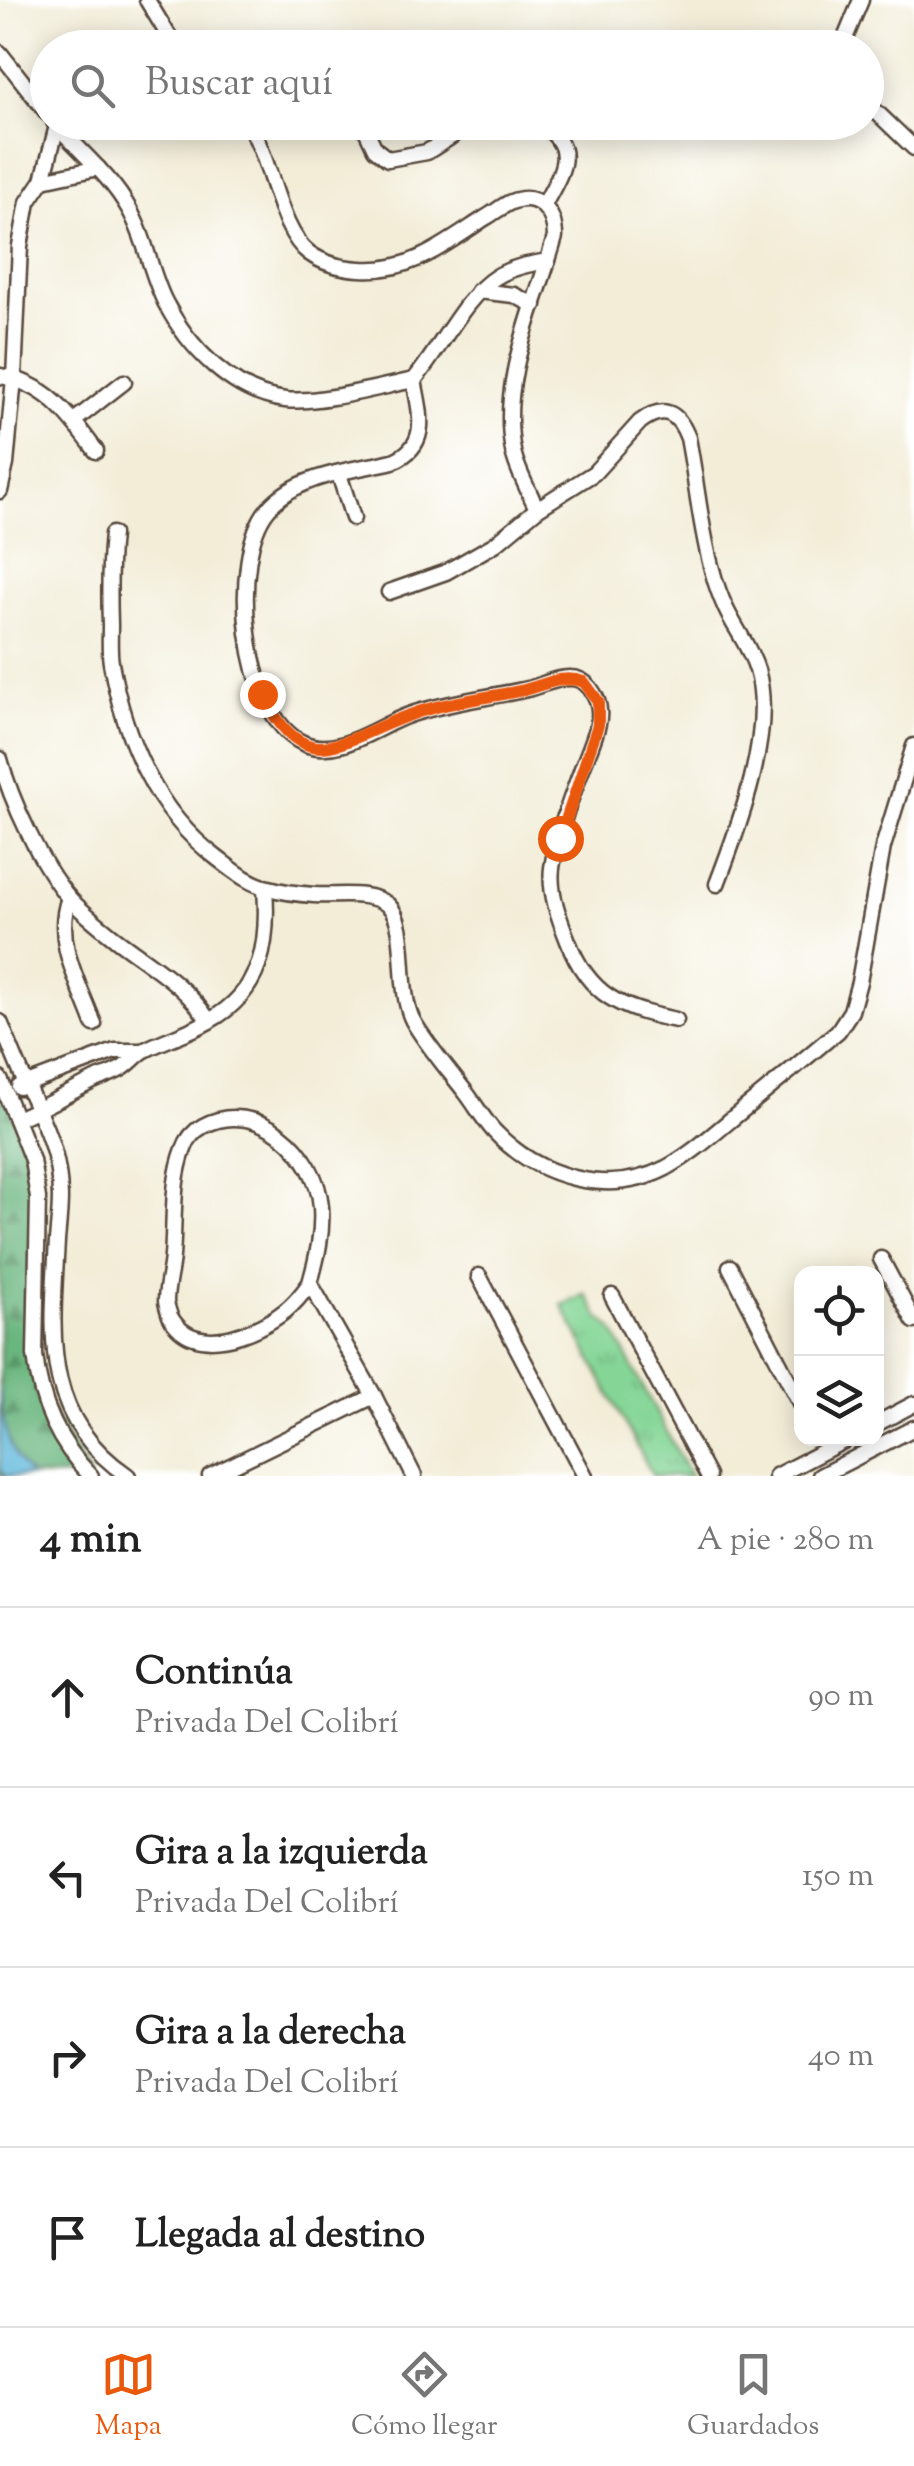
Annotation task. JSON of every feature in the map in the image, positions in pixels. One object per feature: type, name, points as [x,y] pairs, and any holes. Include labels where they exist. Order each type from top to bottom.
[{"type":"street","points":[[147,0],[165,30]]},
{"type":"street","points":[[848,30],[861,0]]},
{"type":"street","points":[[0,52],[30,91]]},
{"type":"street","points":[[884,119],[914,148]]},
{"type":"street","points":[[0,491],[6,464],[7,377],[20,246],[28,202],[42,180],[49,140]]},
{"type":"street","points":[[71,140],[127,205],[140,230],[164,300],[200,353],[237,382],[284,400],[310,400],[414,380],[478,291],[496,276],[548,261]]},
{"type":"street","points":[[256,140],[290,231],[310,254],[336,266],[392,268],[427,256],[514,201],[535,200],[544,205],[555,225],[554,237],[515,372],[511,428],[518,467],[537,509]]},
{"type":"street","points":[[371,140],[388,159],[427,152],[446,140]]},
{"type":"street","points":[[544,205],[565,154],[559,140]]},
{"type":"street","points":[[42,180],[98,168]]},
{"type":"street","points":[[478,291],[514,295],[534,305]]},
{"type":"street","points":[[7,377],[56,401],[96,451]]},
{"type":"street","points":[[414,380],[420,432],[406,456],[295,488],[278,498],[257,527],[246,599],[247,637],[262,694],[282,728],[294,738],[308,746],[332,747],[428,709],[566,678],[584,682],[598,701],[598,725],[560,838],[552,871],[554,896],[572,950],[596,990],[619,1005],[676,1020]]},
{"type":"street","points":[[74,420],[124,382]]},
{"type":"street","points":[[389,592],[472,559],[537,509],[594,473],[648,416],[667,412],[676,416],[688,438],[713,574],[726,610],[748,645],[762,696],[756,764],[717,884]]},
{"type":"street","points":[[339,474],[353,518]]},
{"type":"street","points":[[112,534],[108,576],[110,660],[125,721],[150,781],[176,820],[240,876],[265,888],[370,897],[392,908],[399,921],[403,991],[412,1020],[493,1130],[539,1167],[563,1175],[618,1182],[664,1169],[691,1152],[838,1031],[851,1011],[859,982],[883,848],[914,746]]},
{"type":"street","points":[[0,758],[29,833],[69,898],[111,935],[184,988],[209,1021]]},
{"type":"street","points":[[16,1118],[123,1068],[142,1051],[209,1021],[230,1006],[258,969],[264,949],[268,923],[265,888]]},
{"type":"street","points":[[69,898],[63,914],[64,946],[94,1024]]},
{"type":"street","points":[[0,1022],[38,1110],[58,1171],[53,1317],[58,1379],[70,1413],[86,1437],[108,1462],[128,1476]]},
{"type":"street","points":[[91,1476],[77,1462],[51,1420],[37,1374],[38,1198],[32,1160],[3,1086],[26,1084],[115,1051],[142,1051]]},
{"type":"street","points":[[86,1063],[93,1081]]},
{"type":"street","points":[[310,1282],[285,1312],[242,1335],[203,1340],[177,1326],[166,1303],[174,1209],[184,1147],[194,1132],[222,1119],[254,1121],[292,1144],[307,1163],[321,1206],[319,1250],[310,1282],[414,1476]]},
{"type":"street","points":[[880,1259],[914,1321]]},
{"type":"street","points":[[730,1267],[794,1392]]},
{"type":"street","points":[[479,1276],[585,1476]]},
{"type":"street","points":[[612,1296],[708,1476]]},
{"type":"street","points":[[210,1476],[374,1396]]},
{"type":"street","points":[[884,1420],[914,1404]]},
{"type":"street","points":[[821,1446],[831,1474],[914,1428]]},
{"type":"street","points":[[776,1476],[820,1446]]},
{"type":"green space","points":[[0,1079],[32,1160],[35,1325],[43,1396],[91,1476],[0,1476]]},
{"type":"green space","points":[[586,1294],[599,1317],[612,1328],[690,1476],[653,1476],[562,1305]]},
{"type":"water","points":[[0,1388],[11,1446],[31,1476],[5,1476],[0,1468]]},
{"type":"route","points":[[262,694],[282,728],[294,738],[308,746],[332,747],[428,709],[566,678],[584,682],[598,701],[598,725],[560,838]]}]
